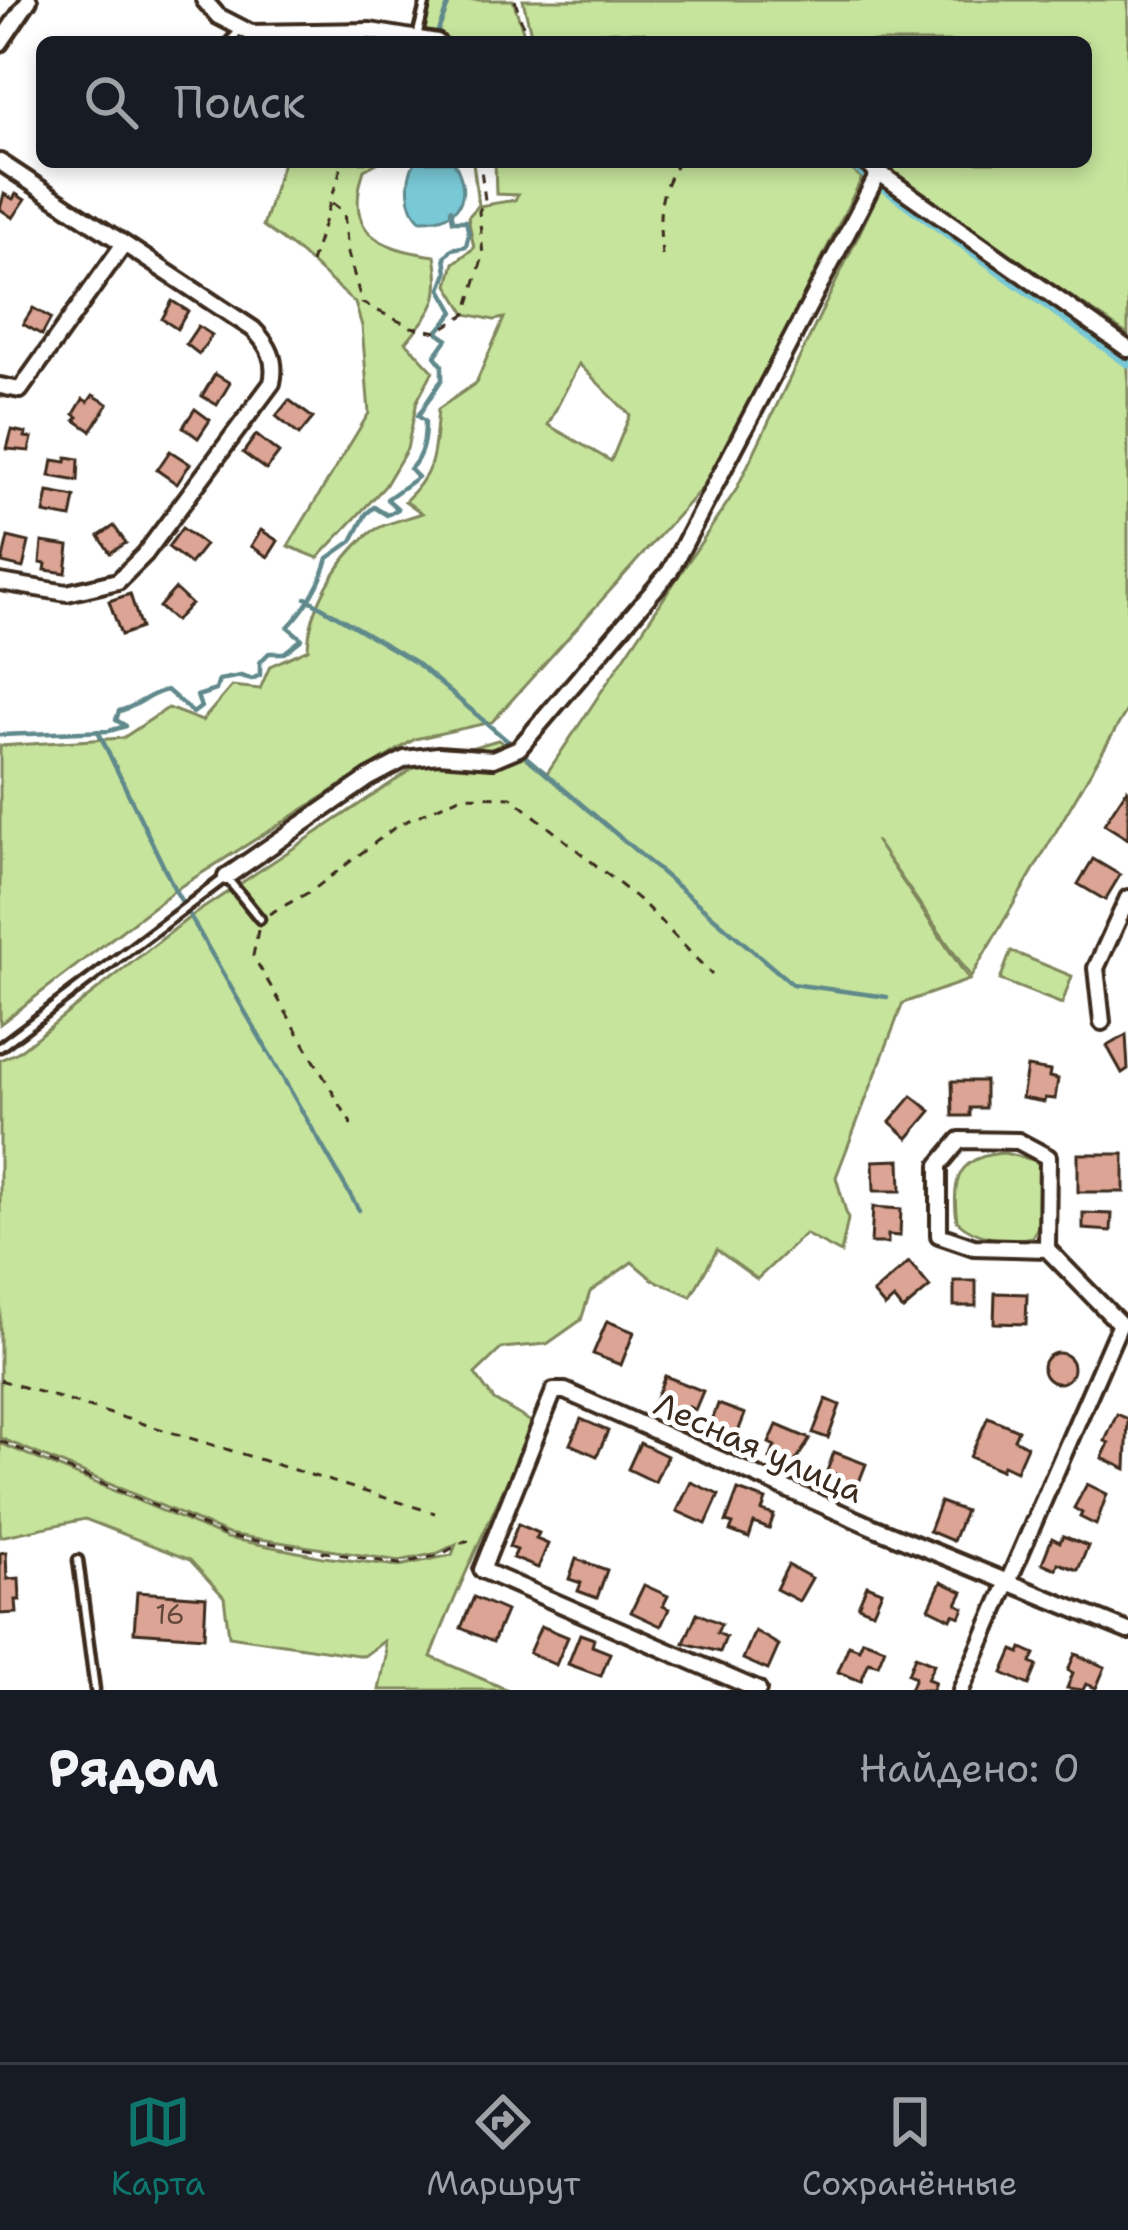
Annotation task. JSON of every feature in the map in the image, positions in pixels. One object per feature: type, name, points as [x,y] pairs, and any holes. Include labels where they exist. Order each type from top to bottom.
[{"type":"street","points":[[0,43],[29,0]]},
{"type":"street","points":[[204,0],[218,16],[251,33],[401,36]]},
{"type":"street","points":[[0,162],[253,329],[272,356],[272,382],[145,554],[118,581],[67,593],[0,582]]},
{"type":"street","points":[[872,168],[1128,349]]},
{"type":"street","points":[[226,877],[405,758],[493,759],[519,748],[670,571],[878,172]]},
{"type":"street","points":[[0,386],[20,390],[123,245]]},
{"type":"street","points":[[1102,1022],[1096,968],[1128,898]]},
{"type":"street","points":[[961,1690],[1124,1323],[1047,1249],[974,1247],[939,1235],[940,1165],[960,1140],[1018,1141],[1048,1157],[1047,1249]]},
{"type":"street","name":"Лесная улица","points":[[758,1690],[482,1570],[554,1391],[565,1391],[1006,1583],[1128,1631]]},
{"type":"lane","points":[[417,36],[426,0]]},
{"type":"lane","points":[[234,36],[241,28]]},
{"type":"lane","points":[[0,1047],[226,877],[260,919]]},
{"type":"lane","points":[[77,1560],[95,1690]]},
{"type":"path","points":[[515,0],[526,36]]},
{"type":"path","points":[[311,263],[341,168]]},
{"type":"path","points":[[332,203],[344,212],[348,253],[362,303],[411,327],[437,332],[466,314],[483,256],[481,168]]},
{"type":"path","points":[[662,256],[658,204],[675,168]]},
{"type":"path","points":[[352,1125],[254,956],[260,919],[313,890],[398,825],[462,796],[511,797],[643,903],[712,974]]},
{"type":"path","points":[[0,1380],[435,1513]]},
{"type":"path","points":[[0,1441],[227,1536],[399,1564],[440,1555],[465,1541],[475,1542]]},
{"type":"green space","points":[[428,0],[513,0],[525,36],[432,36],[419,33]]},
{"type":"green space","points":[[523,0],[1128,0],[1128,335],[902,182],[892,168],[1092,168],[1092,36],[646,36],[615,31],[532,36]]},
{"type":"green space","points":[[281,168],[368,168],[358,209],[371,234],[398,249],[435,256],[434,304],[406,342],[433,371],[417,401],[407,449],[385,486],[318,558],[288,546],[369,413],[362,326],[355,303],[263,226]]},
{"type":"green space","points":[[474,168],[479,206],[515,200],[518,195],[496,194],[495,168],[850,168],[862,178],[713,476],[492,722],[415,739],[175,890],[0,1024],[0,746],[123,738],[168,708],[202,721],[232,686],[260,689],[270,666],[308,649],[319,602],[346,557],[374,530],[422,513],[405,501],[428,470],[438,409],[476,383],[504,318],[466,314],[448,285],[454,263],[474,248],[468,217],[478,206]],"holes":[[[579,364],[630,415],[611,461],[548,425]]]},
{"type":"green space","points":[[883,184],[1128,366],[1128,708],[971,977],[875,840],[969,980],[903,1003],[836,1177],[848,1219],[841,1253],[805,1234],[757,1279],[717,1250],[691,1296],[652,1279],[632,1262],[590,1292],[581,1320],[547,1344],[502,1348],[475,1374],[494,1400],[533,1423],[431,1657],[508,1690],[379,1690],[384,1641],[364,1656],[229,1636],[224,1597],[190,1560],[85,1519],[0,1537],[0,1443],[227,1538],[399,1566],[452,1555],[456,1544],[399,1561],[228,1534],[0,1438],[0,1060],[18,1052],[190,917],[423,762],[498,740],[547,773],[736,490]]},
{"type":"green space","points":[[1011,951],[1072,976],[1062,1004],[1000,980]]},
{"type":"green space","points":[[1004,1153],[1038,1161],[1044,1200],[1032,1237],[992,1238],[957,1221],[955,1193],[961,1172],[977,1159]]},
{"type":"water","points":[[413,168],[457,168],[462,186],[459,204],[445,216],[420,220],[408,192]]},
{"type":"building","points":[[4,194],[25,200],[13,218],[0,209]]},
{"type":"building","points":[[172,301],[188,311],[177,329],[162,319]]},
{"type":"building","points":[[33,308],[51,318],[42,335],[23,324]]},
{"type":"building","points":[[198,326],[212,335],[199,354],[186,344]]},
{"type":"building","points":[[215,374],[230,383],[217,405],[202,396]]},
{"type":"building","points":[[93,395],[108,404],[91,431],[74,414],[83,399],[88,402]]},
{"type":"building","points":[[289,400],[313,418],[299,435],[276,416]]},
{"type":"building","points":[[195,409],[210,420],[198,438],[183,427]]},
{"type":"building","points":[[12,430],[32,438],[29,451],[7,449]]},
{"type":"building","points":[[256,435],[279,453],[266,470],[243,453]]},
{"type":"building","points":[[170,451],[190,464],[177,484],[157,470]]},
{"type":"building","points":[[67,457],[79,459],[78,481],[50,476],[53,460],[66,462]]},
{"type":"building","points":[[48,492],[75,497],[71,518],[44,513]]},
{"type":"building","points":[[114,526],[126,543],[110,553],[99,536]]},
{"type":"building","points":[[182,528],[205,545],[190,564],[168,547]]},
{"type":"building","points":[[261,530],[278,541],[268,557],[251,546]]},
{"type":"building","points":[[8,537],[29,542],[23,568],[2,563]]},
{"type":"building","points":[[42,542],[69,546],[66,573],[45,570],[46,564],[40,563]]},
{"type":"building","points":[[175,589],[191,604],[175,621],[159,607]]},
{"type":"building","points":[[130,594],[141,628],[121,635],[109,601]]},
{"type":"building","points":[[1128,790],[1128,839],[1104,824]]},
{"type":"building","points":[[1093,859],[1120,875],[1105,900],[1078,884]]},
{"type":"building","points":[[1126,1035],[1128,1069],[1122,1073],[1107,1046]]},
{"type":"building","points":[[1027,1067],[1050,1071],[1049,1077],[1058,1079],[1055,1099],[1022,1098]]},
{"type":"building","points":[[952,1081],[985,1081],[985,1108],[970,1108],[970,1116],[953,1116]]},
{"type":"building","points":[[912,1096],[931,1111],[908,1138],[890,1122]]},
{"type":"building","points":[[1078,1154],[1124,1154],[1124,1192],[1078,1192]]},
{"type":"building","points":[[900,1160],[901,1191],[874,1191],[873,1161]]},
{"type":"building","points":[[873,1207],[901,1209],[900,1236],[888,1235],[888,1243],[871,1243]]},
{"type":"building","points":[[1083,1213],[1112,1214],[1111,1231],[1083,1229]]},
{"type":"building","points":[[909,1262],[930,1287],[903,1310],[894,1299],[885,1307],[873,1293]]},
{"type":"building","points":[[954,1281],[976,1281],[976,1306],[954,1306]]},
{"type":"building","points":[[995,1293],[1027,1294],[1026,1324],[994,1323]]},
{"type":"building","points":[[607,1321],[634,1332],[621,1365],[593,1354]]},
{"type":"building","points":[[1058,1353],[1069,1357],[1073,1368],[1069,1379],[1058,1383],[1047,1379],[1043,1368],[1047,1357]]},
{"type":"building","points":[[665,1376],[703,1391],[695,1410],[689,1407],[683,1421],[652,1408]]},
{"type":"building","points":[[826,1399],[840,1405],[828,1438],[813,1433]]},
{"type":"building","points":[[718,1404],[745,1414],[733,1445],[707,1435]]},
{"type":"building","points":[[1117,1414],[1128,1419],[1126,1469],[1102,1458]]},
{"type":"building","points":[[988,1417],[1018,1430],[1014,1439],[1027,1446],[1016,1471],[970,1457]]},
{"type":"building","points":[[581,1419],[608,1431],[597,1456],[570,1444]]},
{"type":"building","points":[[777,1425],[810,1439],[791,1468],[770,1459],[775,1446],[769,1443]]},
{"type":"building","points":[[640,1443],[667,1456],[655,1482],[628,1469]]},
{"type":"building","points":[[834,1452],[866,1464],[854,1495],[830,1486],[835,1474],[827,1471]]},
{"type":"building","points":[[691,1482],[719,1495],[706,1524],[677,1511]]},
{"type":"building","points":[[1087,1484],[1107,1494],[1096,1525],[1074,1508]]},
{"type":"building","points":[[738,1490],[766,1500],[762,1511],[774,1515],[769,1529],[754,1523],[749,1538],[730,1531],[733,1524],[726,1522]]},
{"type":"building","points":[[940,1502],[965,1511],[953,1541],[929,1531]]},
{"type":"building","points":[[518,1524],[539,1533],[536,1539],[548,1544],[538,1568],[513,1558],[517,1550],[509,1547]]},
{"type":"building","points":[[1063,1536],[1088,1546],[1078,1570],[1042,1563],[1052,1538],[1060,1542]]},
{"type":"building","points":[[6,1552],[7,1579],[19,1578],[20,1600],[16,1600],[17,1613],[0,1614],[0,1553]]},
{"type":"building","points":[[576,1559],[607,1570],[597,1598],[578,1591],[581,1583],[569,1579]]},
{"type":"building","points":[[788,1565],[812,1578],[799,1601],[776,1589]]},
{"type":"building","points":[[941,1582],[963,1592],[957,1604],[964,1608],[960,1617],[953,1614],[951,1619],[929,1608]]},
{"type":"building","points":[[644,1585],[668,1596],[663,1606],[669,1609],[661,1626],[631,1612]]},
{"type":"building","points":[[867,1585],[882,1591],[873,1612],[858,1606]]},
{"type":"building","points":[[137,1592],[206,1597],[204,1637],[134,1632]]},
{"type":"building","points":[[474,1597],[506,1611],[493,1642],[461,1628]]},
{"type":"building","points":[[697,1613],[721,1624],[717,1633],[726,1637],[720,1652],[684,1643]]},
{"type":"building","points":[[541,1626],[568,1637],[556,1665],[529,1653]]},
{"type":"building","points":[[755,1631],[779,1645],[768,1670],[743,1659]]},
{"type":"building","points":[[580,1634],[594,1639],[592,1646],[610,1653],[601,1676],[568,1664]]},
{"type":"building","points":[[863,1640],[885,1648],[878,1665],[869,1662],[861,1681],[838,1672],[849,1645],[859,1649]]},
{"type":"building","points":[[1022,1648],[1035,1654],[1031,1663],[1037,1666],[1029,1685],[1003,1673],[1013,1650],[1020,1653]]},
{"type":"building","points":[[1075,1654],[1105,1667],[1096,1688],[1086,1684],[1083,1690],[1067,1688]]},
{"type":"building","points":[[915,1656],[934,1664],[927,1679],[935,1682],[932,1690],[910,1690],[915,1677],[908,1674]]},
{"type":"waterway","points":[[436,36],[450,0]]},
{"type":"waterway","points":[[861,168],[1128,360]]},
{"type":"waterway","points":[[0,735],[109,731],[126,726],[116,720],[119,711],[167,690],[193,713],[201,707],[197,696],[216,690],[219,680],[252,679],[260,675],[260,662],[269,653],[284,653],[302,639],[288,627],[312,595],[328,558],[352,541],[374,507],[387,515],[398,509],[387,499],[418,477],[410,469],[424,441],[425,421],[418,416],[442,379],[442,365],[435,356],[447,339],[437,332],[454,312],[441,289],[447,273],[445,257],[452,249],[466,246],[469,234],[466,221],[453,221],[451,209]]},
{"type":"waterway","points":[[306,598],[415,662],[792,984],[887,997]]},
{"type":"waterway","points":[[98,731],[175,890],[359,1210]]}]
